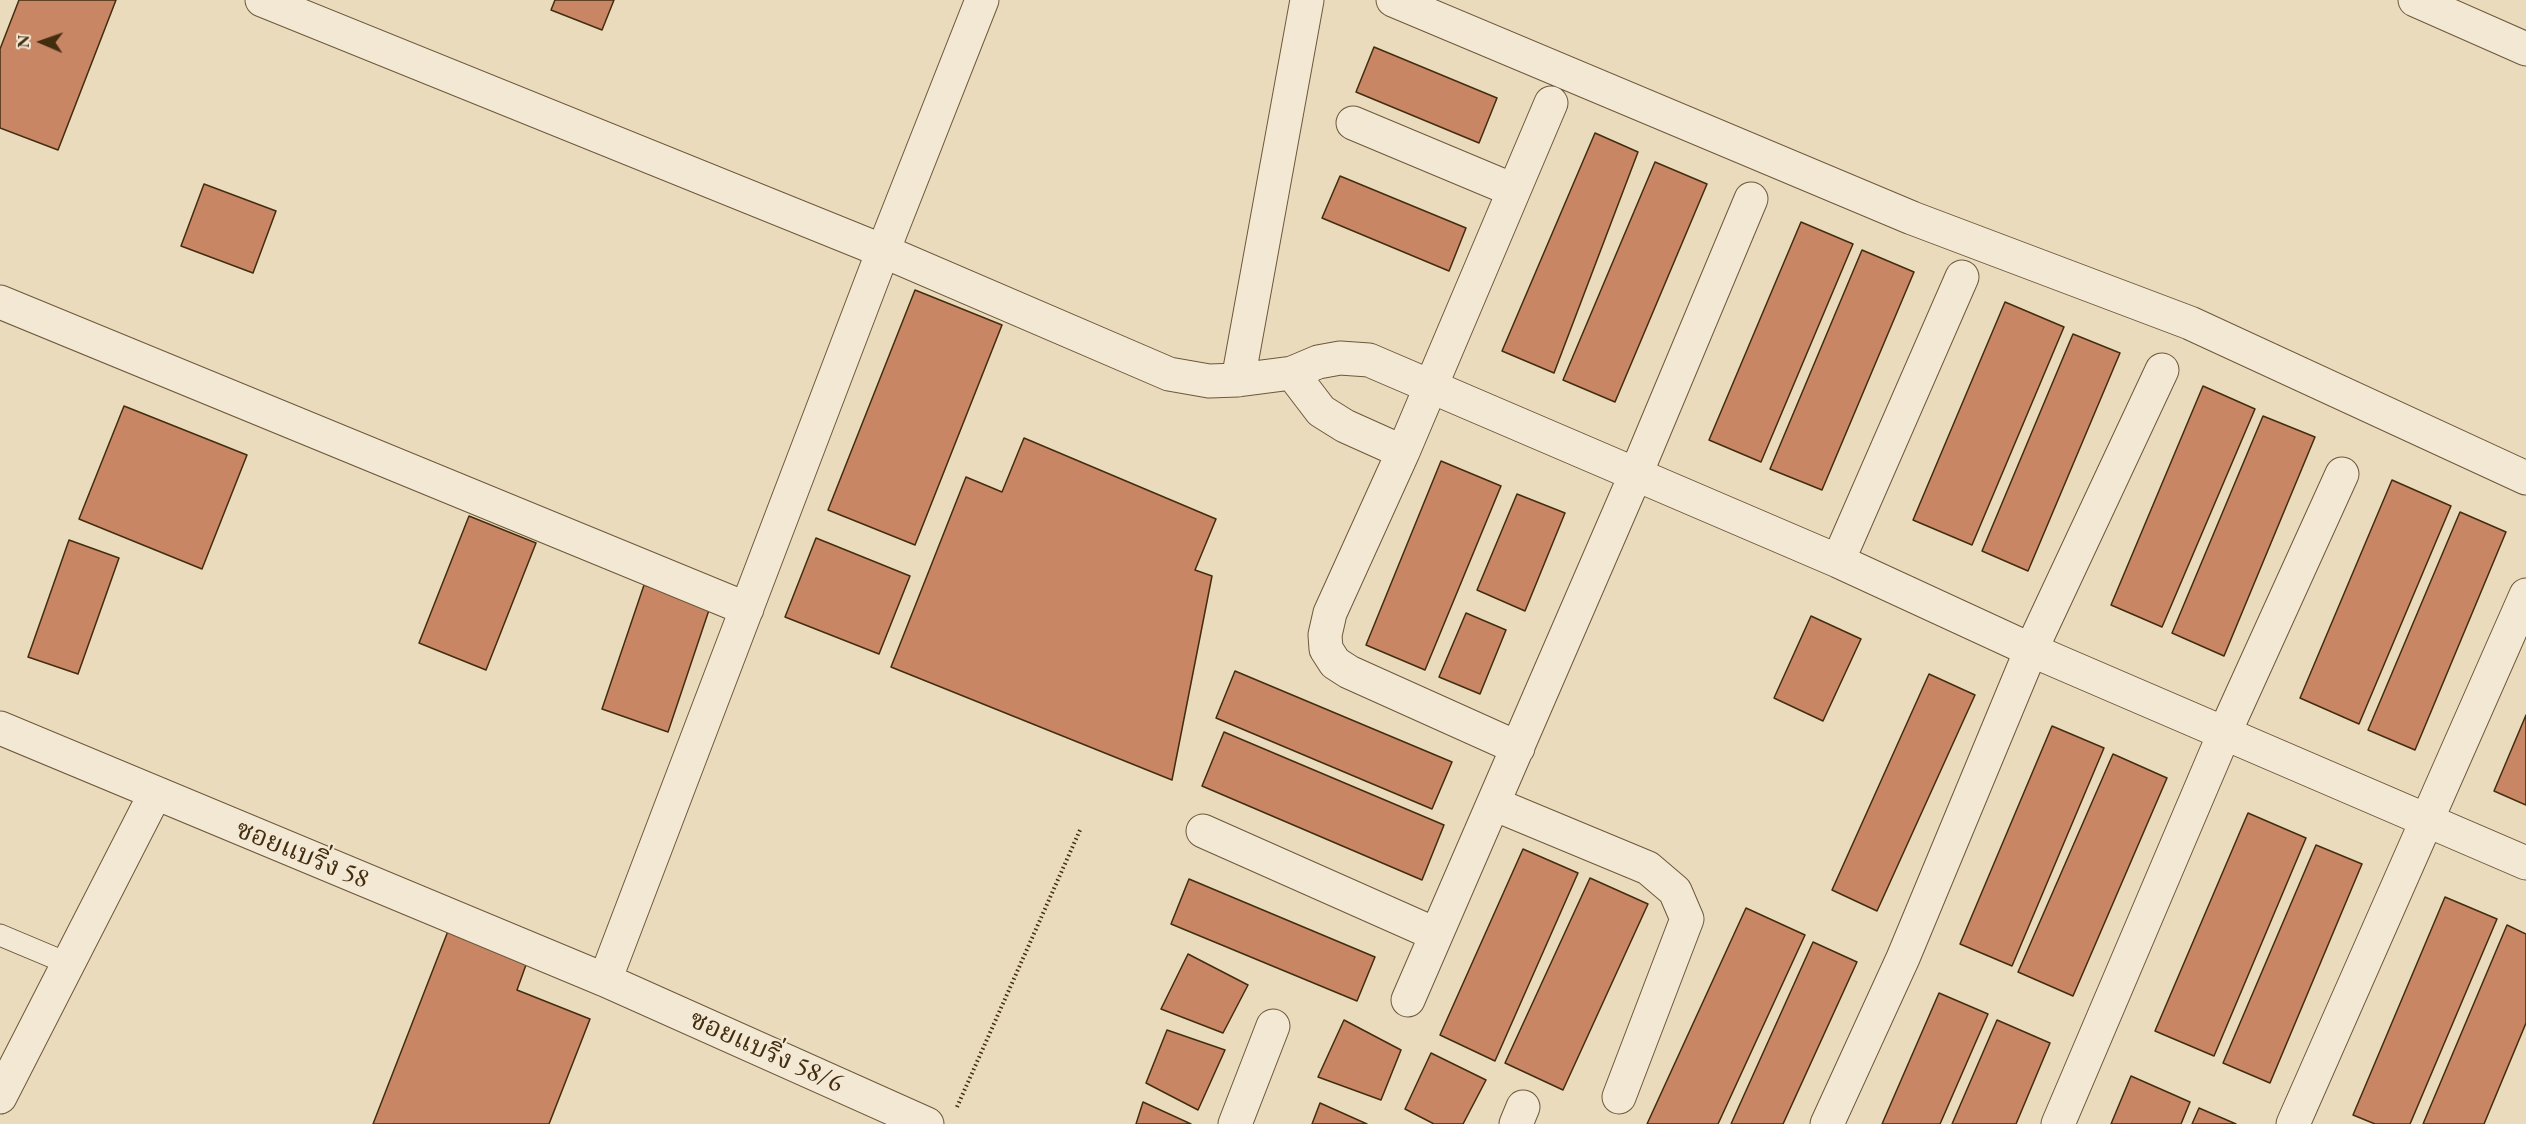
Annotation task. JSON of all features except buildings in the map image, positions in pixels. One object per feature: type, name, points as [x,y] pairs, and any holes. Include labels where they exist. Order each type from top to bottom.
[{"type":"street","points":[[262,0],[883,251],[1169,374],[1209,381],[1238,380],[1293,373],[1318,362],[1341,358],[1369,360],[1635,476],[1838,561],[2031,650],[2526,863]]},
{"type":"street","points":[[606,980],[883,251],[982,0]]},
{"type":"street","points":[[1238,380],[1307,0]]},
{"type":"street","points":[[1393,0],[1912,218],[2190,323],[2526,478]]},
{"type":"street","points":[[2415,0],[2526,49]]},
{"type":"street","points":[[1518,748],[1349,672],[1335,663],[1326,649],[1325,635],[1330,613],[1403,452],[1551,103]]},
{"type":"street","points":[[1353,123],[1513,190]]},
{"type":"street","points":[[1408,1000],[1635,476],[1751,200]]},
{"type":"street","points":[[1838,561],[1962,277]]},
{"type":"street","points":[[0,302],[747,609]]},
{"type":"street","points":[[1827,1124],[1903,958],[2031,650],[2162,370]]},
{"type":"street","points":[[1293,373],[1321,411],[1344,426],[1403,452]]},
{"type":"street","points":[[2058,1124],[2224,734],[2342,474]]},
{"type":"street","points":[[2293,1124],[2428,822],[2526,595]]},
{"type":"street","name":"ซอยแบริ่ง 58","points":[[0,728],[606,980]]},
{"type":"street","points":[[0,1098],[155,794]]},
{"type":"street","points":[[1494,804],[1648,868],[1675,891],[1687,919],[1675,956],[1619,1097]]},
{"type":"street","points":[[1203,831],[1435,934]]},
{"type":"street","name":"ซอยแบริ่ง 58/6","points":[[606,980],[941,1119]]},
{"type":"street","points":[[1235,1124],[1273,1026]]},
{"type":"lane","points":[[0,935],[69,964]]},
{"type":"path","points":[[941,1119],[1080,830]]}]
